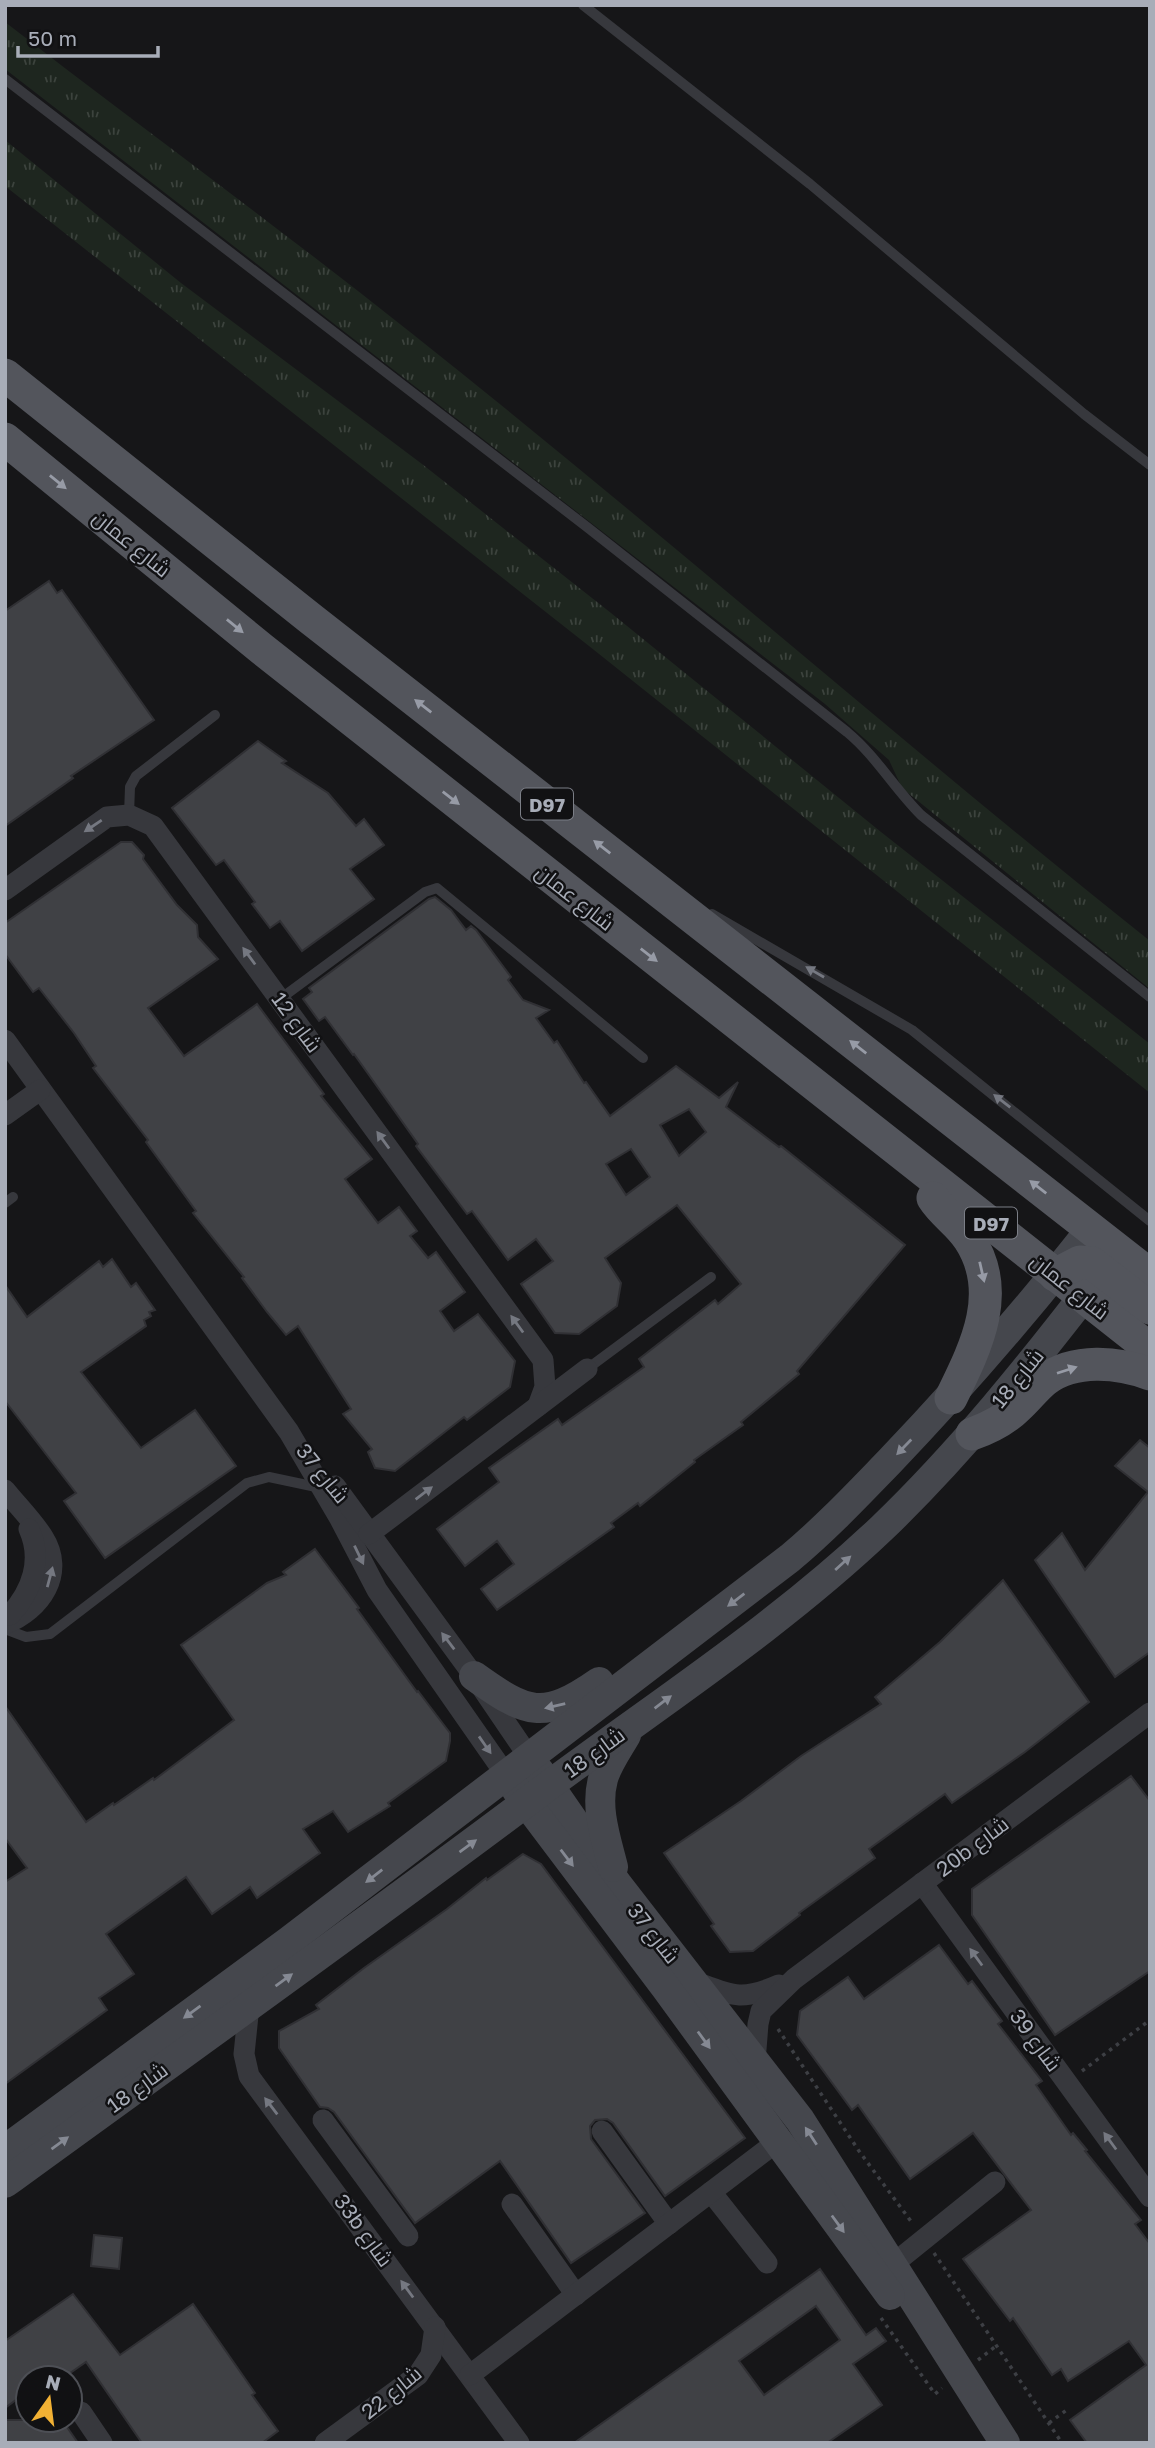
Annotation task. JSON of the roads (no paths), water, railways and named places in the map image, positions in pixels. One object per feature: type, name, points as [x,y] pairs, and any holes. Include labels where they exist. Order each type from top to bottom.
[{"type":"main road","name":"شارع عمان","points":[[5,375],[311,619],[1091,1229],[1102,1272],[1150,1349]]},
{"type":"main road","name":"شارع عمان","points":[[5,439],[273,657],[1055,1275],[1102,1272],[1150,1275]]},
{"type":"main road","points":[[927,1172],[927,1181],[934,1199],[968,1238],[979,1258],[984,1280],[984,1322],[951,1398]]},
{"type":"main road","points":[[1102,1272],[1150,1308]]},
{"type":"main road","points":[[972,1434],[1001,1421],[1016,1410],[1047,1378],[1072,1367],[1115,1365],[1150,1374]]},
{"type":"street","points":[[5,890],[107,817],[129,815]]},
{"type":"street","name":"شارع 12","points":[[129,815],[147,821],[159,832],[543,1360]]},
{"type":"street","name":"شارع 37","points":[[5,1040],[289,1432],[346,1529],[377,1590],[517,1766],[549,1786],[617,1884],[800,2120],[1004,2443]]},
{"type":"street","points":[[5,1115],[40,1090]]},
{"type":"street","name":"شارع 18","points":[[5,2150],[289,1941],[813,1539],[951,1398],[1091,1229]]},
{"type":"street","name":"شارع 18","points":[[5,2183],[803,1598],[919,1491],[972,1434],[1102,1272]]},
{"type":"street","points":[[538,1406],[545,1387],[543,1360],[572,1369],[587,1369]]},
{"type":"street","points":[[369,1534],[587,1369]]},
{"type":"street","name":"شارع 37","points":[[289,1432],[319,1464],[474,1676],[517,1766],[525,1804],[666,1988],[996,2443]]},
{"type":"street","points":[[5,1490],[21,1511],[33,1538],[35,1569],[26,1594],[5,1624]]},
{"type":"street","points":[[474,1676],[509,1699],[545,1709],[569,1702],[614,1673],[638,1674]]},
{"type":"street","name":"20b شارع","points":[[755,2062],[760,2016],[764,2006],[793,1979],[1150,1713]]},
{"type":"street","points":[[617,1884],[600,1812],[600,1796],[606,1772],[631,1726]]},
{"type":"street","name":"شارع 39","points":[[922,1882],[1150,2197]]},
{"type":"street","name":"20b شارع","points":[[691,1980],[746,1997],[793,1979]]},
{"type":"street","name":"33b شارع","points":[[249,2006],[244,2054],[249,2076],[519,2443]]},
{"type":"street","points":[[323,2120],[408,2235]]},
{"type":"street","points":[[602,2131],[669,2224]]},
{"type":"street","points":[[470,2375],[778,2141]]},
{"type":"street","points":[[341,2198],[367,2179]]},
{"type":"street","points":[[892,2265],[995,2182]]},
{"type":"street","points":[[711,2192],[767,2263]]},
{"type":"street","points":[[512,2204],[576,2295]]},
{"type":"street","name":"شارع 22","points":[[325,2443],[418,2375],[431,2355],[435,2327]]},
{"type":"street","points":[[84,2418],[102,2443]]},
{"type":"lane","points":[[583,5],[799,176],[1084,414],[1150,465]]},
{"type":"lane","points":[[5,79],[587,527],[847,732],[870,752],[892,784],[920,815],[1150,997]]},
{"type":"lane","points":[[129,815],[130,787],[136,776],[215,715]]},
{"type":"lane","points":[[629,868],[912,1030],[1150,1221]]},
{"type":"lane","points":[[280,999],[425,892],[437,888],[643,1058]]},
{"type":"lane","points":[[587,1369],[711,1277]]},
{"type":"lane","points":[[5,1624],[26,1637],[50,1634],[247,1483],[279,1477],[321,1488]]}]
